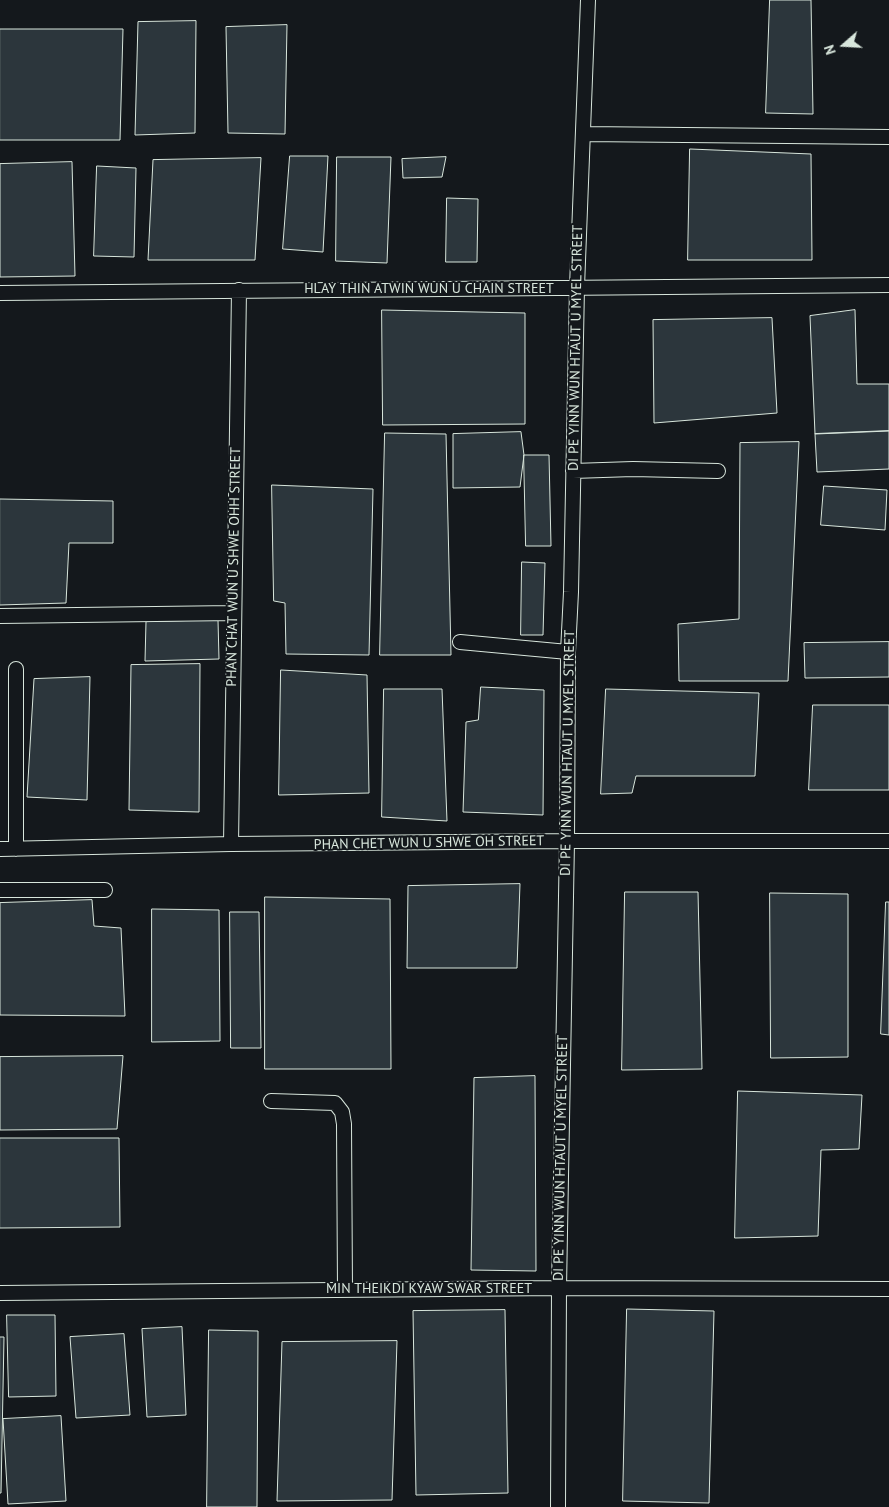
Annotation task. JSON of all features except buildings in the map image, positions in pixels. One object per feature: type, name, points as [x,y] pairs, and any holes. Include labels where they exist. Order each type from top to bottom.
[{"type":"street","name":"DI PE YINN WUN HTAUT U MYEL STREET","points":[[558,1507],[558,1288],[567,841],[568,652],[577,287],[588,0]]},
{"type":"street","points":[[583,134],[889,137]]},
{"type":"street","name":"HLAY THIN ATWIN WUN U CHAIN STREET","points":[[0,293],[889,285]]},
{"type":"street","name":"PHAN CHAT WUN U SHWE OHH STREET","points":[[231,844],[239,290]]},
{"type":"street","points":[[573,471],[633,469],[718,471]]},
{"type":"street","points":[[0,616],[233,613]]},
{"type":"street","points":[[460,642],[568,652]]},
{"type":"street","points":[[16,669],[16,849]]},
{"type":"street","name":"PHAN CHET WUN U SHWE OH STREET","points":[[0,849],[231,844],[889,841]]},
{"type":"street","points":[[0,890],[105,890]]},
{"type":"street","points":[[271,1100],[335,1103],[342,1112],[344,1124],[345,1290]]},
{"type":"street","name":"MIN THEIKDI KYAW SWAR STREET","points":[[0,1293],[558,1288],[889,1289]]}]
